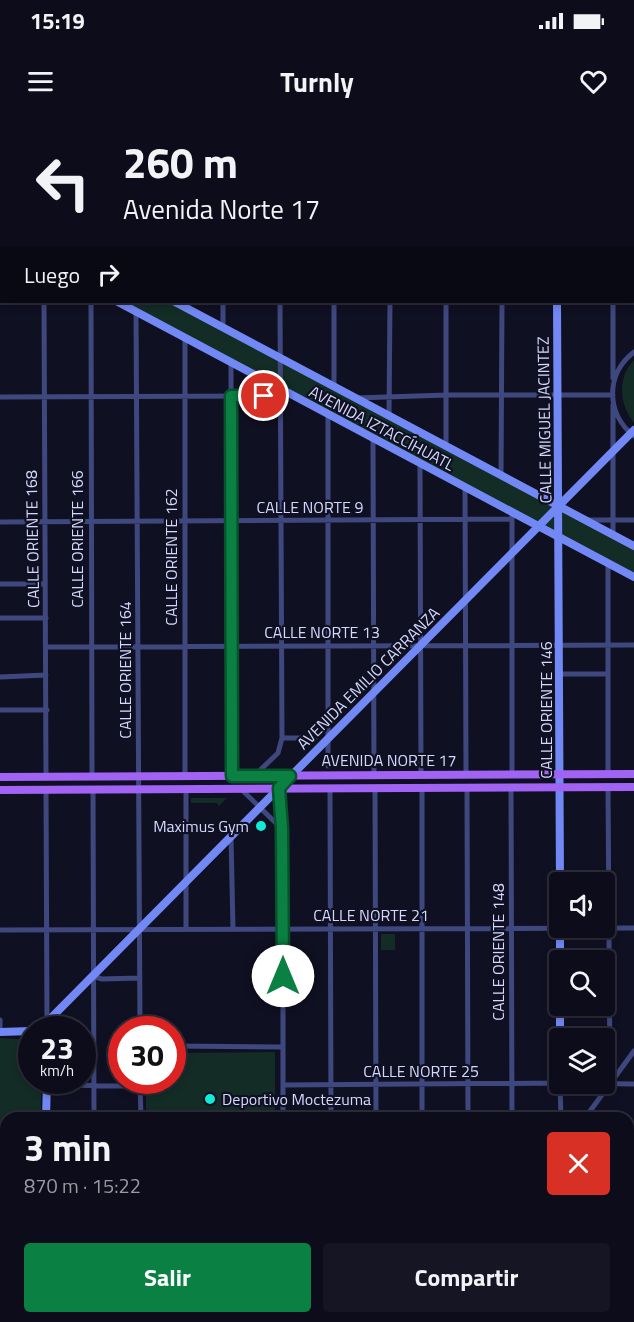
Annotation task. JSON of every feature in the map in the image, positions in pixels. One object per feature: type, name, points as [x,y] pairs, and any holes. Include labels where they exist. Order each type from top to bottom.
[{"type":"main road","name":"AVENIDA NORTE 17","points":[[0,777],[634,774]]},
{"type":"main road","name":"AVENIDA NORTE 17","points":[[0,790],[634,786]]},
{"type":"street","name":"CALLE ORIENTE 168","points":[[44,303],[46,777]]},
{"type":"street","name":"CALLE ORIENTE 166","points":[[91,303],[92,777]]},
{"type":"street","name":"AVENIDA IZTACCÍHUATL","points":[[120,303],[231,362],[281,393],[328,414],[465,487],[512,516],[539,527],[634,577]]},
{"type":"street","name":"AVENIDA IZTACCÍHUATL","points":[[177,303],[634,546]]},
{"type":"street","points":[[223,303],[223,327]]},
{"type":"street","points":[[253,776],[278,753],[282,738],[280,303]]},
{"type":"street","points":[[334,303],[334,386]]},
{"type":"street","points":[[389,416],[390,303]]},
{"type":"street","points":[[446,303],[446,446]]},
{"type":"street","points":[[501,476],[502,303]]},
{"type":"street","name":"CALLE MIGUEL JACINTEZ","points":[[557,303],[558,537]]},
{"type":"street","points":[[612,303],[614,405],[612,534]]},
{"type":"street","name":"CALLE ORIENTE 164","points":[[136,312],[140,1016]]},
{"type":"street","name":"CALLE ORIENTE 162","points":[[184,338],[186,776]]},
{"type":"street","points":[[613,380],[629,355],[634,352]]},
{"type":"street","points":[[231,362],[232,776]]},
{"type":"street","points":[[0,397],[231,396],[281,393]]},
{"type":"street","points":[[356,398],[502,394],[613,395]]},
{"type":"street","points":[[614,405],[620,421],[633,433]]},
{"type":"street","points":[[328,414],[328,766]]},
{"type":"street","name":"AVENIDA EMILIO CARRANZA","points":[[55,1016],[419,645],[633,433]]},
{"type":"street","points":[[373,439],[374,776]]},
{"type":"street","points":[[420,463],[421,776]]},
{"type":"street","points":[[465,487],[466,775]]},
{"type":"street","points":[[512,516],[512,775]]},
{"type":"street","name":"CALLE NORTE 9","points":[[0,522],[465,520],[512,516]]},
{"type":"street","points":[[584,520],[634,520]]},
{"type":"street","name":"CALLE ORIENTE 146","points":[[558,537],[560,872]]},
{"type":"street","points":[[608,562],[608,775]]},
{"type":"street","points":[[0,584],[45,584]]},
{"type":"street","points":[[0,618],[46,618]]},
{"type":"street","name":"CALLE NORTE 13","points":[[47,647],[634,645]]},
{"type":"street","points":[[559,674],[607,674]]},
{"type":"street","points":[[0,677],[46,675]]},
{"type":"street","points":[[0,710],[47,710]]},
{"type":"street","points":[[282,738],[315,738]]},
{"type":"street","points":[[608,786],[608,872]]},
{"type":"street","points":[[422,787],[420,928],[422,1112]]},
{"type":"street","points":[[467,787],[468,1112]]},
{"type":"street","name":"CALLE ORIENTE 148","points":[[511,787],[512,1112]]},
{"type":"street","points":[[240,788],[282,829]]},
{"type":"street","points":[[279,788],[282,829],[283,1112]]},
{"type":"street","points":[[330,788],[331,1112]]},
{"type":"street","points":[[375,788],[376,1112]]},
{"type":"street","points":[[46,789],[46,1016]]},
{"type":"street","points":[[93,789],[93,1016]]},
{"type":"street","points":[[186,789],[184,883],[186,929]]},
{"type":"street","points":[[231,836],[232,929]]},
{"type":"street","name":"CALLE NORTE 21","points":[[0,930],[549,928]]},
{"type":"street","name":"CALLE NORTE 21","points":[[615,928],[634,928]]},
{"type":"street","points":[[608,938],[609,1028]]},
{"type":"street","points":[[92,976],[102,979],[140,978]]},
{"type":"street","points":[[0,1020],[0,1032],[18,1031]]},
{"type":"street","points":[[186,1046],[283,1047]]},
{"type":"street","points":[[615,1077],[634,1051]]},
{"type":"street","name":"CALLE NORTE 25","points":[[283,1085],[549,1083]]},
{"type":"street","name":"CALLE NORTE 25","points":[[615,1084],[634,1084]]},
{"type":"street","points":[[46,1112],[47,1094]]},
{"type":"street","points":[[94,1094],[94,1112]]},
{"type":"street","points":[[140,1094],[141,1112]]},
{"type":"street","points":[[561,1094],[561,1112]]},
{"type":"street","points":[[589,1112],[603,1094]]},
{"type":"green space","points":[[124,303],[173,303],[634,548],[634,575]]},
{"type":"green space","points":[[634,360],[634,423],[625,408],[622,391],[625,375]]},
{"type":"green space","points":[[191,798],[227,798],[219,806],[217,803],[191,803]]},
{"type":"green space","points":[[381,934],[395,934],[395,950],[381,950]]},
{"type":"green space","points":[[0,1038],[18,1039],[18,1094],[41,1094],[41,1112],[0,1112]]},
{"type":"green space","name":"Deportivo Moctezuma","points":[[275,1052],[275,1112],[146,1112],[146,1094],[186,1094],[186,1053]]},
{"type":"place","name":"Maximus Gym","points":[[261,826]]},
{"type":"place","name":"Deportivo Moctezuma","points":[[210,1099]]},
{"type":"route","points":[[264,396],[231,396],[232,776],[290,776],[279,788],[282,829],[283,976]]}]
